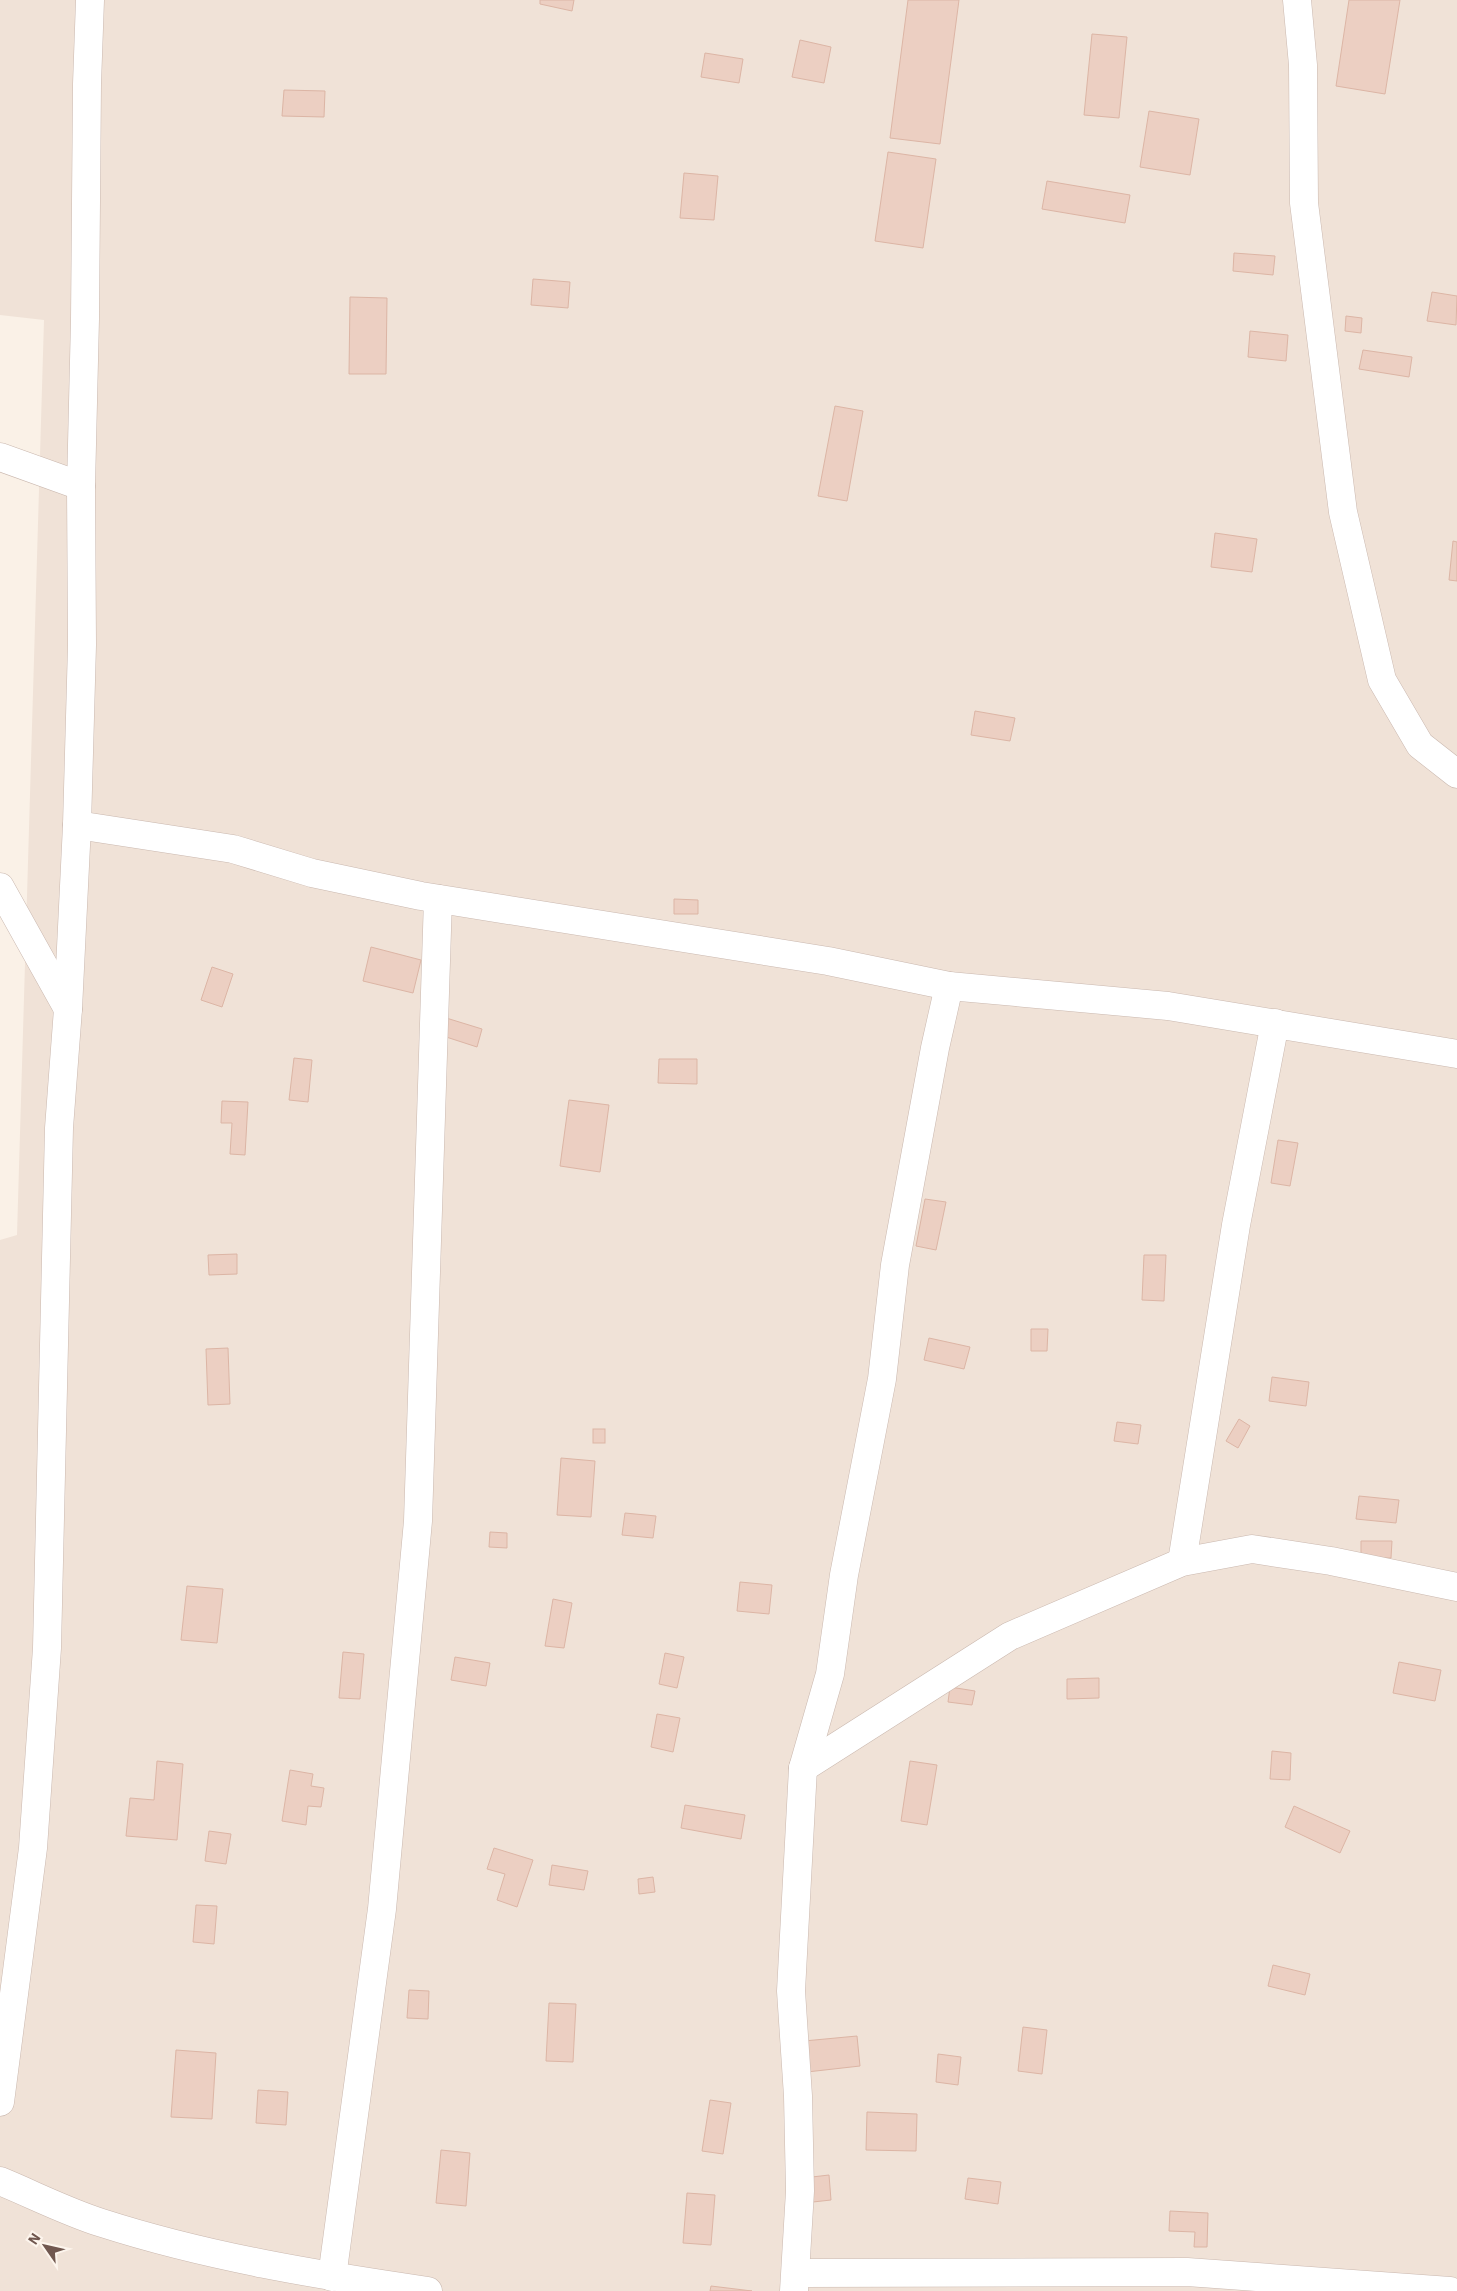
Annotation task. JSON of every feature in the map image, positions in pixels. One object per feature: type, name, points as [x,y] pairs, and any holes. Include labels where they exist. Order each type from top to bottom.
[{"type":"street","points":[[0,2102],[33,1848],[47,1648],[59,1128],[68,1009],[77,825],[82,645],[81,486],[85,320],[86,84],[90,0]]},
{"type":"street","points":[[1297,0],[1303,66],[1304,203],[1343,512],[1382,680],[1420,745],[1457,774]]},
{"type":"street","points":[[0,457],[81,486]]},
{"type":"street","points":[[77,825],[233,849],[312,873],[438,899],[828,961],[949,986],[1168,1006],[1457,1054]]},
{"type":"street","points":[[0,887],[68,1009]]},
{"type":"street","points":[[332,2277],[382,1910],[418,1521],[438,899]]},
{"type":"street","points":[[949,986],[935,1048],[895,1265],[882,1379],[844,1575],[830,1674],[803,1768],[791,1991],[798,2096],[800,2191],[796,2282],[1187,2272],[1450,2291]]},
{"type":"street","points":[[1182,1562],[1236,1226],[1275,1023]]},
{"type":"street","points":[[803,1768],[1010,1636],[1182,1562],[1252,1549],[1331,1561],[1457,1587]]},
{"type":"street","points":[[0,2181],[101,2223],[228,2257],[332,2277],[428,2291]]},
{"type":"shaded area","points":[[0,0],[1457,0],[1457,2291],[0,2291],[0,1240],[17,1235],[44,320],[0,315]]},
{"type":"building","points":[[540,0],[574,0],[572,11],[540,4]]},
{"type":"building","points":[[908,0],[959,0],[940,144],[890,138]]},
{"type":"building","points":[[1349,0],[1400,0],[1385,94],[1336,86]]},
{"type":"building","points":[[1092,34],[1127,37],[1119,118],[1084,115]]},
{"type":"building","points":[[800,40],[831,47],[824,83],[792,77]]},
{"type":"building","points":[[705,53],[743,59],[739,83],[701,77]]},
{"type":"building","points":[[284,90],[325,91],[324,117],[282,116]]},
{"type":"building","points":[[1149,111],[1199,119],[1190,175],[1140,167]]},
{"type":"building","points":[[888,152],[936,159],[923,248],[875,241]]},
{"type":"building","points":[[684,173],[718,176],[714,220],[680,218]]},
{"type":"building","points":[[1047,181],[1130,195],[1125,223],[1042,209]]},
{"type":"building","points":[[1234,253],[1275,256],[1273,275],[1233,271]]},
{"type":"building","points":[[533,279],[570,282],[568,308],[531,305]]},
{"type":"building","points":[[1432,292],[1457,296],[1456,325],[1427,321]]},
{"type":"building","points":[[350,297],[387,298],[386,374],[349,374]]},
{"type":"building","points":[[1346,316],[1362,318],[1361,333],[1345,331]]},
{"type":"building","points":[[1250,331],[1288,335],[1286,361],[1248,357]]},
{"type":"building","points":[[1363,350],[1412,357],[1409,377],[1359,369]]},
{"type":"building","points":[[835,406],[863,411],[847,501],[818,496]]},
{"type":"building","points":[[1215,533],[1257,539],[1252,572],[1211,567]]},
{"type":"building","points":[[1453,541],[1457,542],[1457,581],[1449,580]]},
{"type":"building","points":[[975,711],[1015,718],[1010,741],[971,735]]},
{"type":"building","points":[[674,899],[698,900],[698,914],[674,914]]},
{"type":"building","points":[[371,947],[421,960],[413,993],[363,981]]},
{"type":"building","points":[[212,967],[233,974],[222,1007],[201,1000]]},
{"type":"building","points":[[443,1017],[482,1029],[477,1047],[437,1034]]},
{"type":"building","points":[[294,1058],[312,1060],[308,1102],[289,1100]]},
{"type":"building","points":[[659,1059],[697,1059],[697,1084],[658,1083]]},
{"type":"building","points":[[569,1100],[609,1105],[600,1172],[560,1166]]},
{"type":"building","points":[[222,1101],[248,1102],[245,1155],[230,1154],[232,1123],[221,1123]]},
{"type":"building","points":[[1278,1140],[1298,1143],[1290,1186],[1271,1183]]},
{"type":"building","points":[[925,1199],[946,1202],[936,1250],[916,1246]]},
{"type":"building","points":[[237,1254],[237,1274],[209,1275],[208,1255]]},
{"type":"building","points":[[1144,1255],[1166,1255],[1164,1301],[1142,1300]]},
{"type":"building","points":[[1031,1329],[1048,1329],[1047,1351],[1031,1351]]},
{"type":"building","points":[[929,1338],[970,1347],[964,1369],[924,1360]]},
{"type":"building","points":[[228,1348],[230,1404],[208,1405],[206,1349]]},
{"type":"building","points":[[1272,1377],[1309,1382],[1306,1406],[1269,1401]]},
{"type":"building","points":[[1239,1419],[1250,1426],[1238,1448],[1226,1441]]},
{"type":"building","points":[[1117,1422],[1141,1425],[1138,1444],[1114,1441]]},
{"type":"building","points":[[593,1429],[605,1429],[605,1443],[593,1443]]},
{"type":"building","points":[[561,1458],[595,1461],[591,1517],[557,1515]]},
{"type":"building","points":[[1359,1496],[1399,1500],[1396,1523],[1356,1519]]},
{"type":"building","points":[[625,1513],[656,1516],[653,1538],[622,1535]]},
{"type":"building","points":[[490,1532],[507,1533],[507,1548],[489,1547]]},
{"type":"building","points":[[1361,1541],[1392,1541],[1391,1558],[1361,1558]]},
{"type":"building","points":[[740,1582],[772,1585],[769,1614],[737,1611]]},
{"type":"building","points":[[187,1586],[223,1589],[217,1643],[181,1640]]},
{"type":"building","points":[[553,1599],[572,1603],[564,1648],[545,1646]]},
{"type":"building","points":[[343,1652],[364,1654],[360,1699],[339,1698]]},
{"type":"building","points":[[665,1653],[684,1657],[677,1688],[659,1684]]},
{"type":"building","points":[[455,1657],[490,1663],[486,1686],[451,1680]]},
{"type":"building","points":[[1399,1662],[1441,1670],[1435,1701],[1393,1693]]},
{"type":"building","points":[[1099,1678],[1099,1698],[1067,1699],[1067,1679]]},
{"type":"building","points":[[950,1687],[975,1691],[972,1705],[948,1702]]},
{"type":"building","points":[[657,1714],[680,1718],[673,1752],[651,1747]]},
{"type":"building","points":[[1272,1751],[1291,1753],[1290,1780],[1270,1779]]},
{"type":"building","points":[[157,1761],[183,1764],[177,1840],[126,1836],[130,1798],[154,1800]]},
{"type":"building","points":[[910,1761],[937,1765],[927,1825],[901,1821]]},
{"type":"building","points":[[290,1770],[313,1774],[311,1786],[324,1788],[321,1807],[308,1806],[306,1825],[282,1821]]},
{"type":"building","points":[[685,1805],[745,1815],[741,1839],[681,1828]]},
{"type":"building","points":[[1294,1806],[1350,1831],[1340,1853],[1285,1827]]},
{"type":"building","points":[[209,1831],[231,1834],[226,1864],[205,1861]]},
{"type":"building","points":[[494,1848],[533,1860],[517,1907],[497,1900],[505,1874],[487,1869]]},
{"type":"building","points":[[552,1865],[588,1871],[584,1890],[549,1885]]},
{"type":"building","points":[[653,1877],[655,1892],[639,1894],[638,1879]]},
{"type":"building","points":[[196,1905],[217,1906],[214,1944],[193,1942]]},
{"type":"building","points":[[1273,1965],[1310,1974],[1305,1995],[1268,1986]]},
{"type":"building","points":[[409,1990],[429,1991],[428,2019],[407,2018]]},
{"type":"building","points":[[549,2003],[576,2004],[573,2062],[546,2061]]},
{"type":"building","points":[[1023,2027],[1047,2030],[1042,2074],[1018,2071]]},
{"type":"building","points":[[857,2036],[860,2066],[807,2072],[804,2041]]},
{"type":"building","points":[[176,2050],[216,2053],[212,2119],[171,2117]]},
{"type":"building","points":[[938,2054],[961,2057],[958,2085],[936,2082]]},
{"type":"building","points":[[258,2090],[288,2092],[286,2125],[256,2123]]},
{"type":"building","points":[[710,2100],[731,2103],[723,2154],[702,2151]]},
{"type":"building","points":[[867,2112],[917,2114],[916,2151],[866,2150]]},
{"type":"building","points":[[441,2150],[470,2153],[466,2206],[436,2203]]},
{"type":"building","points":[[829,2175],[831,2200],[813,2202],[812,2177]]},
{"type":"building","points":[[968,2178],[1001,2182],[998,2204],[965,2199]]},
{"type":"building","points":[[687,2193],[715,2195],[711,2245],[683,2243]]},
{"type":"building","points":[[1170,2211],[1208,2213],[1207,2247],[1194,2247],[1195,2232],[1169,2231]]},
{"type":"building","points":[[711,2286],[752,2291],[710,2291]]}]
